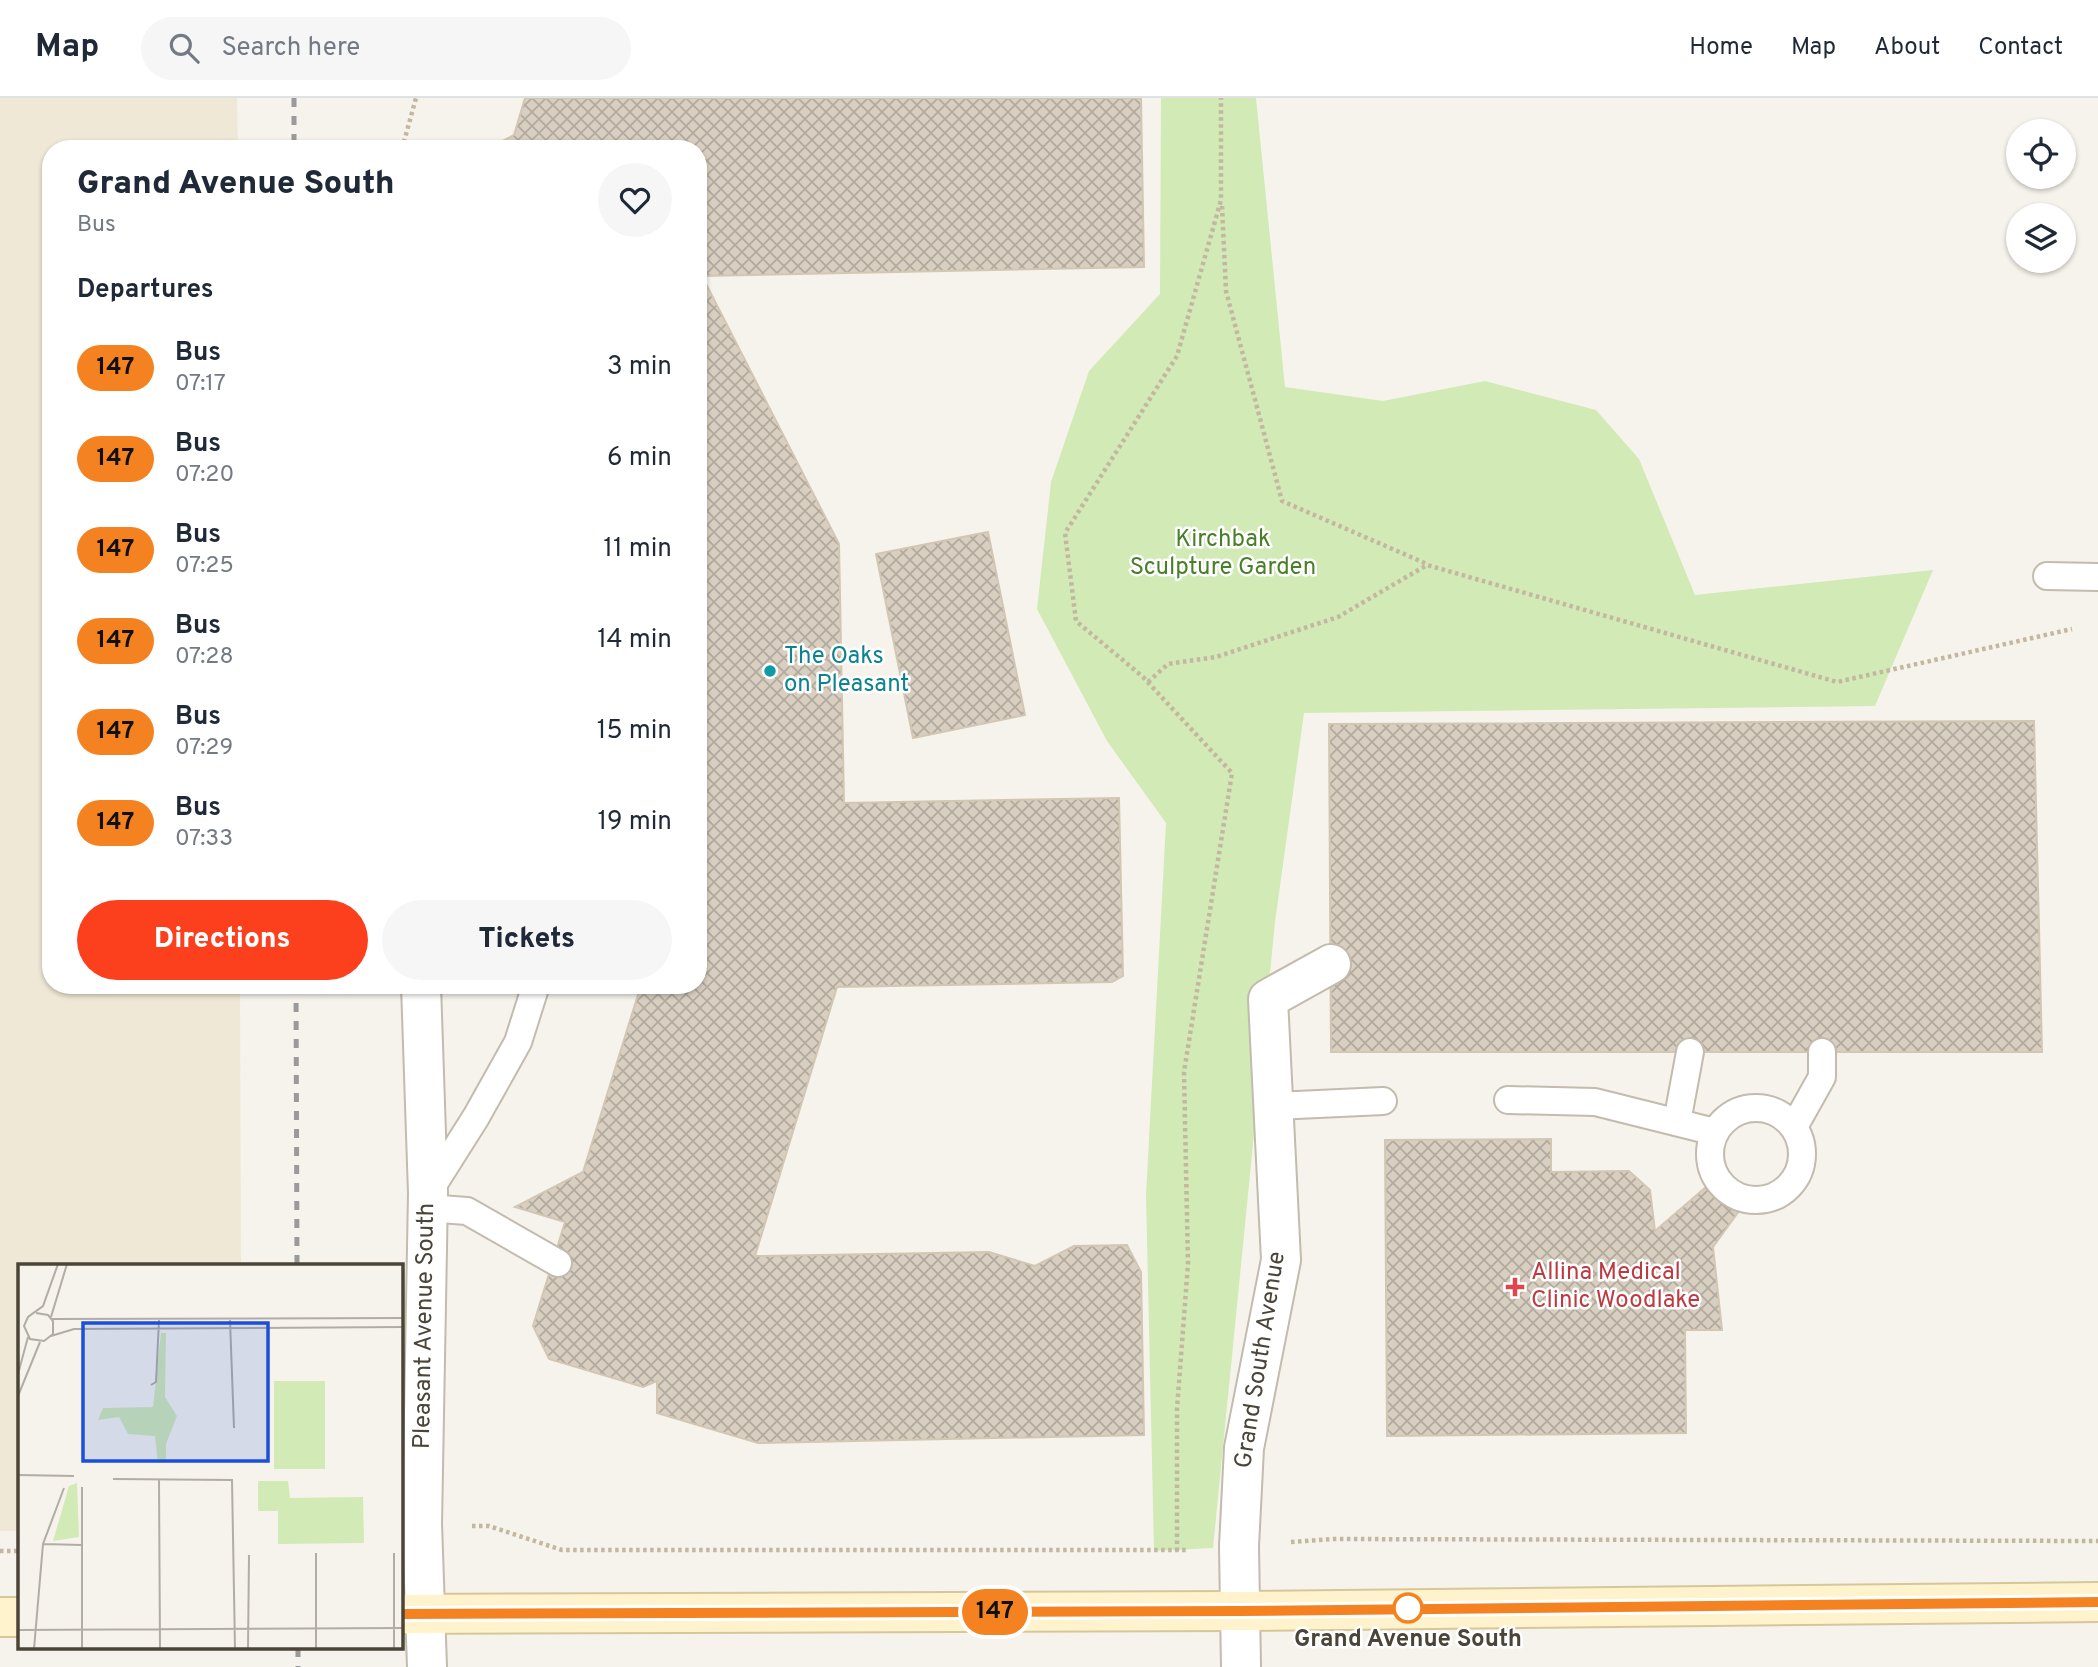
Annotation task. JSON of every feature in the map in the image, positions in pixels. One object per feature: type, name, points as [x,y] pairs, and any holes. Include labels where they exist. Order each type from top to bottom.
[{"type":"main road","points":[[414,1614],[1240,1611],[2098,1602]]},
{"type":"main road","points":[[0,1617],[18,1617]]},
{"type":"street","name":"Grand South Avenue","points":[[1241,1667],[1239,1546],[1244,1448],[1281,1260],[1268,999],[1331,964]]},
{"type":"street","name":"Pleasant Avenue South","points":[[421,994],[428,1201],[422,1524],[414,1614],[427,1667]]},
{"type":"lane","points":[[2047,576],[2098,577]]},
{"type":"lane","points":[[533,994],[518,1042],[428,1201],[467,1211],[558,1263]]},
{"type":"lane","points":[[1677,1122],[1690,1052]]},
{"type":"lane","points":[[1794,1127],[1822,1077],[1822,1052]]},
{"type":"lane","points":[[1508,1100],[1595,1102],[1715,1132]]},
{"type":"lane","points":[[1275,1106],[1382,1101]]},
{"type":"lane","points":[[1753,1107],[1769,1109],[1794,1127],[1801,1140],[1803,1156],[1792,1184],[1780,1195],[1750,1201],[1730,1191],[1714,1175],[1710,1161],[1715,1132],[1725,1119],[1753,1107]]},
{"type":"path","points":[[404,140],[416,98]]},
{"type":"path","points":[[1222,98],[1222,200],[1226,290],[1282,500],[1427,565],[1837,682],[2073,629]]},
{"type":"path","points":[[1177,1551],[1177,1409],[1188,1264],[1184,1072],[1233,773],[1148,682],[1076,621],[1065,533],[1177,356],[1222,200]]},
{"type":"path","points":[[1148,682],[1168,664],[1216,657],[1338,617],[1427,565]]},
{"type":"path","points":[[0,1551],[18,1551]]},
{"type":"shaded area","points":[[0,98],[237,98],[238,140],[42,140],[42,994],[240,994],[241,1264],[18,1264],[18,1531],[0,1531]]},
{"type":"green space","name":"Kirchbak Sculpture Garden","points":[[1161,98],[1256,98],[1285,387],[1383,401],[1485,381],[1596,410],[1639,459],[1695,595],[1933,570],[1875,706],[1304,713],[1275,922],[1213,1548],[1154,1551],[1146,1195],[1166,823],[1107,741],[1037,609],[1051,482],[1089,371],[1160,294]]},
{"type":"building","name":"The Oaks on Pleasant","points":[[525,98],[1141,98],[1144,267],[707,276],[707,140],[504,140],[514,135]]},
{"type":"building","name":"The Oaks on Pleasant","points":[[707,286],[839,544],[844,803],[1119,798],[1123,976],[1112,982],[837,987],[755,1256],[989,1252],[1035,1266],[1074,1246],[1127,1245],[1141,1272],[1144,1435],[758,1443],[657,1413],[657,1381],[643,1387],[549,1359],[533,1326],[565,1222],[515,1207],[583,1172],[638,994],[707,994]]},
{"type":"building","points":[[988,532],[1025,715],[913,738],[876,554]]},
{"type":"building","points":[[2034,721],[2042,1052],[1331,1052],[1329,724]]},
{"type":"building","points":[[1551,1139],[1551,1172],[1629,1171],[1650,1190],[1655,1231],[1713,1181],[1739,1211],[1713,1247],[1722,1330],[1685,1330],[1686,1433],[1387,1436],[1385,1140]]},
{"type":"railway","points":[[294,98],[294,140]]},
{"type":"railway","points":[[296,994],[297,1264]]},
{"type":"railway","points":[[298,1650],[298,1667]]},
{"type":"bus line","name":"147","points":[[402,1614],[1240,1611],[2098,1602]]},
{"type":"place","name":"The Oaks on Pleasant","points":[[770,671]]},
{"type":"place","name":"Allina Medical Clinic Woodlake","points":[[1515,1287]]},
{"type":"place","name":"Grand Avenue South","points":[[1408,1608]]}]
